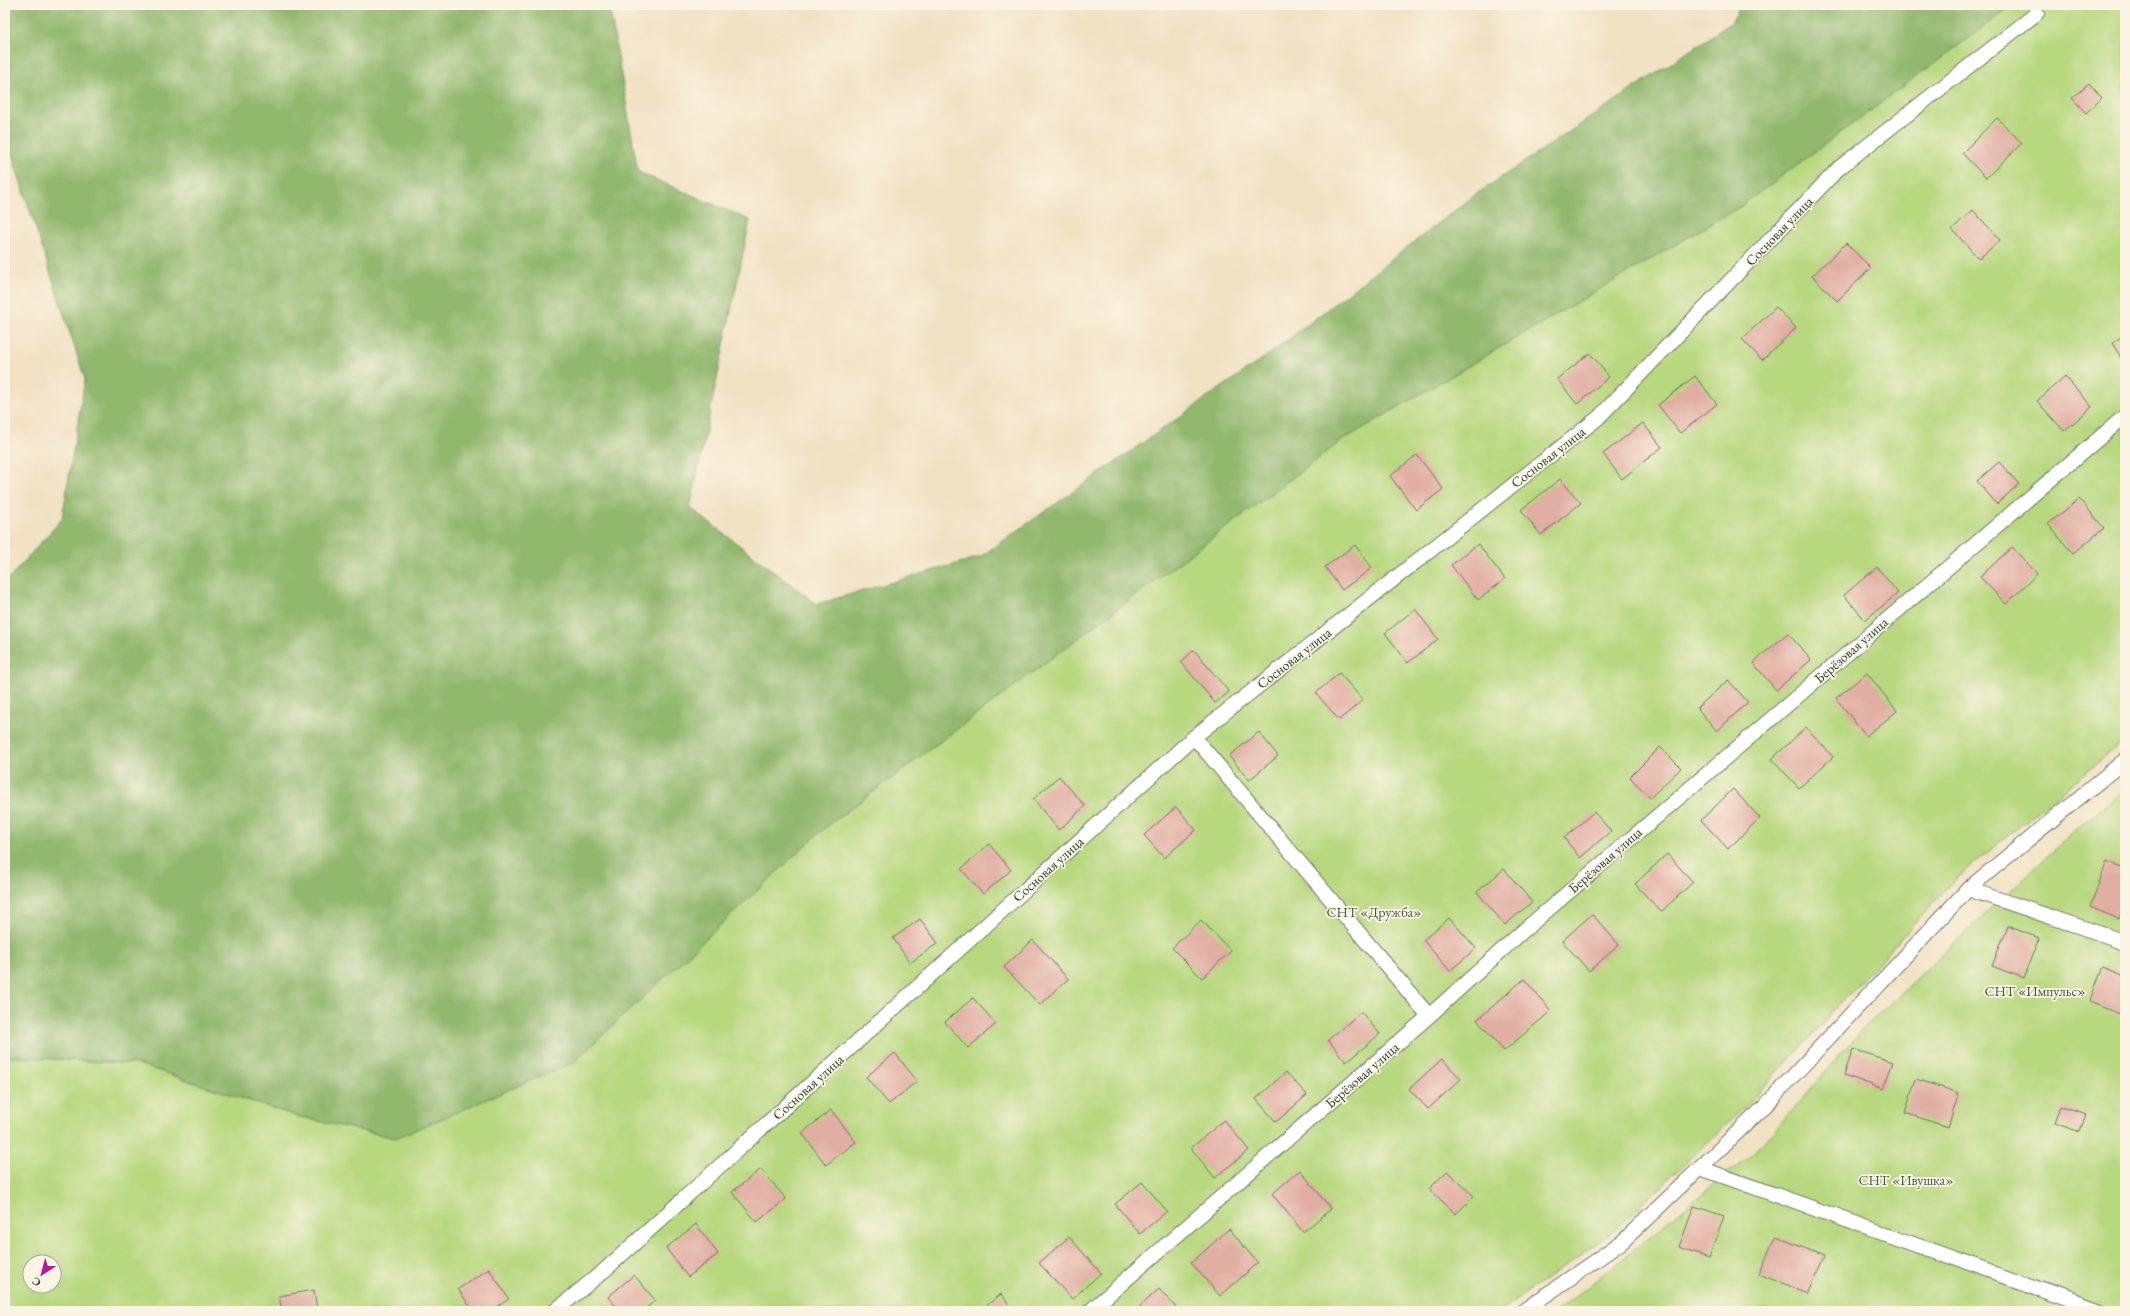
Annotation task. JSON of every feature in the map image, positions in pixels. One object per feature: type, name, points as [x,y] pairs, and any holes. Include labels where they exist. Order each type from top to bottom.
[{"type":"lane","name":"Сосновая улица","points":[[555,1311],[606,1269],[1194,738],[1598,418],[1840,168],[2036,13]]},
{"type":"lane","name":"Берёзовая улица","points":[[1090,1311],[1429,1016],[1528,926],[2125,416]]},
{"type":"lane","points":[[1194,738],[1429,1016]]},
{"type":"lane","points":[[1523,1311],[1622,1242],[1764,1107],[1968,889],[2125,760]]},
{"type":"lane","points":[[1968,889],[2125,942]]},
{"type":"lane","points":[[1700,1168],[2101,1311]]},
{"type":"green space","points":[[5,5],[609,5],[638,172],[750,220],[690,508],[817,604],[980,557],[1268,355],[1475,195],[1731,23],[1741,5],[2013,5],[1741,206],[1344,439],[822,830],[574,1062],[396,1138],[296,1116],[138,1064],[5,1056],[5,583],[62,519],[85,379],[5,134]]},
{"type":"green space","name":"СНТ «Дружба»","points":[[2013,5],[2125,5],[2125,740],[1955,879],[1752,1100],[1612,1233],[1500,1311],[5,1311],[5,1056],[138,1064],[296,1116],[396,1138],[822,830],[1344,439],[1741,206]]},
{"type":"green space","name":"СНТ «Ивушка»","points":[[2125,790],[2125,1311],[1558,1311],[1760,1147],[1864,1028],[2074,831]]},
{"type":"building","points":[[2089,83],[2102,98],[2086,113],[2072,98]]},
{"type":"building","points":[[1997,118],[2022,143],[1986,178],[1962,153]]},
{"type":"building","points":[[1973,210],[2000,240],[1979,259],[1952,229]]},
{"type":"building","points":[[1846,243],[1871,268],[1837,301],[1812,276]]},
{"type":"building","points":[[1776,307],[1796,328],[1762,360],[1742,339]]},
{"type":"building","points":[[2125,335],[2125,364],[2112,343]]},
{"type":"building","points":[[1590,353],[1609,377],[1577,404],[1557,379]]},
{"type":"building","points":[[1695,376],[1717,404],[1680,433],[1658,405]]},
{"type":"building","points":[[2065,376],[2092,407],[2064,431],[2037,401]]},
{"type":"building","points":[[1643,423],[1662,447],[1622,479],[1603,454]]},
{"type":"building","points":[[1417,455],[1443,489],[1416,510],[1390,476]]},
{"type":"building","points":[[1999,462],[2019,484],[1997,504],[1977,481]]},
{"type":"building","points":[[1560,479],[1581,503],[1541,535],[1521,510]]},
{"type":"building","points":[[2079,499],[2104,528],[2073,554],[2048,524]]},
{"type":"building","points":[[1478,544],[1505,579],[1478,600],[1451,565]]},
{"type":"building","points":[[1355,545],[1372,568],[1342,590],[1325,567]]},
{"type":"building","points":[[2012,547],[2037,574],[2006,604],[1980,577]]},
{"type":"building","points":[[1877,567],[1898,593],[1865,620],[1844,595]]},
{"type":"building","points":[[1415,609],[1438,639],[1408,663],[1385,633]]},
{"type":"building","points":[[1788,633],[1811,660],[1776,690],[1753,663]]},
{"type":"building","points":[[1194,650],[1229,692],[1215,703],[1181,662]]},
{"type":"building","points":[[1339,673],[1363,700],[1339,720],[1316,693]]},
{"type":"building","points":[[1867,673],[1897,711],[1866,736],[1836,698]]},
{"type":"building","points":[[1728,680],[1748,702],[1717,731],[1697,708]]},
{"type":"building","points":[[1806,727],[1833,757],[1799,788],[1772,759]]},
{"type":"building","points":[[1259,732],[1278,756],[1249,780],[1229,756]]},
{"type":"building","points":[[1660,747],[1681,768],[1650,798],[1630,777]]},
{"type":"building","points":[[1059,776],[1085,806],[1059,830],[1033,799]]},
{"type":"building","points":[[1733,789],[1760,818],[1728,849],[1701,820]]},
{"type":"building","points":[[1176,807],[1196,830],[1164,858],[1144,835]]},
{"type":"building","points":[[1594,812],[1611,831],[1580,858],[1564,838]]},
{"type":"building","points":[[989,844],[1011,870],[983,894],[961,869]]},
{"type":"building","points":[[1667,854],[1693,882],[1661,912],[1635,884]]},
{"type":"building","points":[[2107,861],[2125,868],[2125,904],[2119,919],[2090,907]]},
{"type":"building","points":[[1504,869],[1532,902],[1505,925],[1477,892]]},
{"type":"building","points":[[1592,914],[1619,945],[1589,971],[1562,941]]},
{"type":"building","points":[[1449,918],[1476,948],[1450,971],[1423,940]]},
{"type":"building","points":[[920,919],[938,943],[910,963],[893,938]]},
{"type":"building","points":[[1201,920],[1231,951],[1202,978],[1172,948]]},
{"type":"building","points":[[2008,926],[2039,938],[2023,978],[1992,966]]},
{"type":"building","points":[[1033,940],[1068,979],[1040,1005],[1004,967]]},
{"type":"building","points":[[2103,967],[2125,976],[2125,1016],[2089,1002]]},
{"type":"building","points":[[1524,979],[1551,1011],[1504,1051],[1477,1020]]},
{"type":"building","points":[[973,998],[996,1024],[968,1048],[945,1022]]},
{"type":"building","points":[[1361,1012],[1380,1034],[1346,1062],[1328,1040]]},
{"type":"building","points":[[1853,1049],[1893,1062],[1883,1089],[1844,1075]]},
{"type":"building","points":[[895,1053],[917,1081],[889,1104],[866,1077]]},
{"type":"building","points":[[1442,1059],[1461,1079],[1428,1109],[1409,1089]]},
{"type":"building","points":[[1286,1072],[1307,1095],[1276,1122],[1256,1099]]},
{"type":"building","points":[[1916,1079],[1959,1093],[1948,1127],[1905,1113]]},
{"type":"building","points":[[2062,1106],[2086,1115],[2080,1131],[2056,1122]]},
{"type":"building","points":[[831,1110],[856,1142],[826,1165],[802,1133]]},
{"type":"building","points":[[1224,1120],[1249,1150],[1215,1178],[1191,1148]]},
{"type":"building","points":[[761,1169],[786,1199],[757,1222],[732,1192]]},
{"type":"building","points":[[1300,1170],[1331,1209],[1303,1232],[1272,1194]]},
{"type":"building","points":[[1447,1171],[1474,1196],[1456,1214],[1429,1189]]},
{"type":"building","points":[[1142,1182],[1167,1211],[1140,1234],[1115,1204]]},
{"type":"building","points":[[1694,1206],[1724,1216],[1709,1257],[1679,1247]]},
{"type":"building","points":[[696,1224],[718,1254],[688,1277],[666,1248]]},
{"type":"building","points":[[1229,1229],[1258,1263],[1220,1296],[1191,1263]]},
{"type":"building","points":[[1775,1236],[1824,1256],[1808,1295],[1759,1275]]},
{"type":"building","points":[[1069,1237],[1101,1273],[1072,1299],[1039,1263]]},
{"type":"building","points":[[489,1269],[509,1299],[491,1311],[473,1311],[458,1289]]},
{"type":"building","points":[[634,1275],[655,1300],[643,1311],[620,1311],[608,1297]]},
{"type":"building","points":[[1159,1289],[1179,1311],[1135,1311]]},
{"type":"building","points":[[314,1290],[317,1311],[282,1311],[279,1296]]},
{"type":"building","points":[[1001,1294],[1014,1311],[980,1311]]},
{"type":"park label","name":"СНТ «Импульс»","points":[[2035,991]]}]
